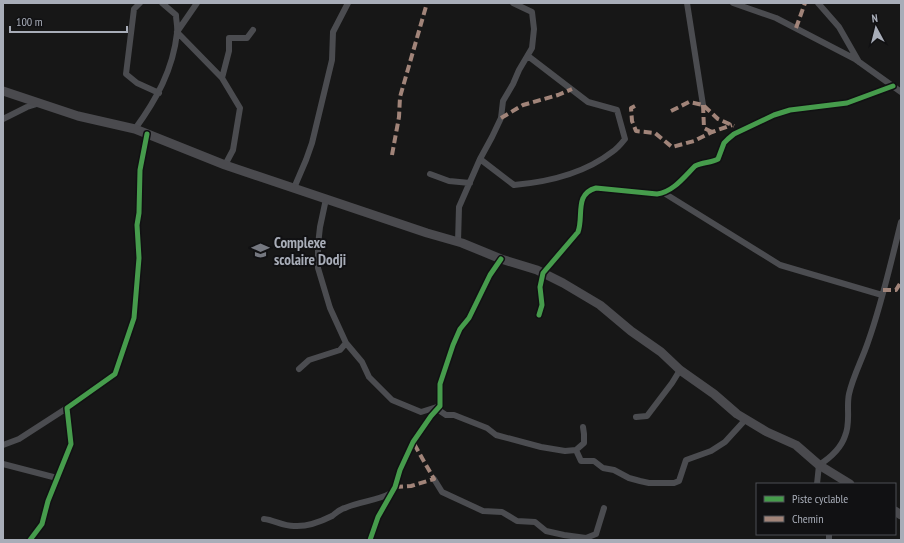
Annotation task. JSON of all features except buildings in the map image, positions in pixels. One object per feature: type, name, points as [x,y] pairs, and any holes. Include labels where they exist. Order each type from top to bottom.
[{"type":"main road","points":[[3,91],[78,116],[135,129],[225,165],[458,242],[501,259],[543,273],[600,305],[631,331],[661,352],[680,370],[714,394],[737,414],[767,432],[796,445],[819,465],[848,483]]},
{"type":"street","points":[[140,3],[134,10],[126,74],[137,83],[159,93]]},
{"type":"street","points":[[135,129],[159,93],[170,66],[177,32],[176,15],[162,3]]},
{"type":"street","points":[[177,32],[197,3]]},
{"type":"street","points":[[294,188],[312,143],[332,60],[333,32],[348,3]]},
{"type":"street","points":[[458,242],[459,207],[480,159],[501,118],[503,101],[532,48],[534,29],[532,12],[513,3]]},
{"type":"street","points":[[687,3],[703,105]]},
{"type":"street","points":[[733,3],[776,18],[860,63],[901,92]]},
{"type":"street","points":[[818,3],[839,27],[860,63]]},
{"type":"street","points":[[222,78],[229,51],[229,38],[247,38],[252,30]]},
{"type":"street","points":[[177,32],[222,78],[240,108],[233,150],[225,165]]},
{"type":"street","points":[[480,159],[514,185],[533,183],[587,168],[613,152],[626,139],[617,110],[588,102],[528,56]]},
{"type":"street","points":[[539,315],[542,304],[540,287],[543,273],[578,232],[580,228],[582,202],[584,195],[588,190],[596,188],[657,194],[664,193],[670,190],[695,166],[700,163],[718,159],[724,143],[731,136],[774,115],[790,110],[847,103],[893,86]]},
{"type":"street","points":[[3,119],[27,107],[40,103]]},
{"type":"street","points":[[3,445],[19,439],[67,408],[115,374],[134,318],[139,258],[138,225],[140,170],[147,134]]},
{"type":"street","points":[[430,174],[449,181],[470,183]]},
{"type":"street","points":[[664,193],[780,265],[882,295]]},
{"type":"street","points":[[326,199],[318,245],[318,268],[330,308],[346,343],[362,362],[369,377],[392,400],[421,412],[440,406]]},
{"type":"street","points":[[817,483],[819,465],[831,456],[845,438],[848,427],[849,394],[857,367],[868,344],[901,222]]},
{"type":"street","points":[[501,259],[490,276],[469,318],[460,329],[453,345],[440,384],[440,411],[446,415],[454,415],[487,428],[496,435],[541,447],[565,451],[576,450],[584,443],[583,427]]},
{"type":"street","points":[[299,369],[309,360],[340,350],[346,343]]},
{"type":"street","points":[[636,417],[647,416],[672,384],[680,370]]},
{"type":"street","points":[[370,540],[378,517],[391,493],[413,442],[431,416],[440,406]]},
{"type":"street","points":[[30,540],[42,524],[48,501],[71,444],[67,408]]},
{"type":"street","points":[[576,450],[581,461],[594,462],[603,468],[614,470],[629,478],[649,483],[674,483],[679,481],[686,460],[711,451],[725,442],[746,419]]},
{"type":"street","points":[[3,464],[57,478]]},
{"type":"street","points":[[434,479],[442,492],[483,511],[502,512],[517,521],[535,522],[546,531],[564,535],[586,538],[596,534],[604,508]]},
{"type":"street","points":[[264,519],[293,526],[310,524],[327,518],[345,508],[382,498],[391,493]]},
{"type":"marked path","points":[[392,155],[399,117],[400,97],[427,3]]},
{"type":"marked path","points":[[796,28],[805,3]]},
{"type":"marked path","points":[[501,118],[523,105],[558,95],[572,89]]},
{"type":"marked path","points":[[671,111],[689,102],[703,105],[718,119],[734,126]]},
{"type":"marked path","points":[[703,105],[704,128],[712,132]]},
{"type":"marked path","points":[[635,106],[631,108],[632,121],[636,131],[655,133],[672,147],[694,141],[712,132],[732,125]]},
{"type":"marked path","points":[[883,290],[896,290],[901,282]]},
{"type":"marked path","points":[[395,487],[411,486],[434,479],[413,442]]},
{"type":"cycle path","points":[[539,315],[542,305],[540,287],[543,273],[578,232],[580,226],[582,200],[589,191],[596,188],[657,194],[663,193],[678,183],[695,166],[718,159],[724,143],[734,134],[774,115],[790,110],[847,103],[893,86]]},
{"type":"cycle path","points":[[30,540],[42,524],[48,501],[71,444],[67,408],[115,374],[134,318],[139,258],[137,225],[139,213],[140,170],[147,134]]},
{"type":"cycle path","points":[[370,540],[378,517],[395,487],[400,470],[413,442],[431,416],[440,406],[440,384],[460,329],[469,318],[490,275],[501,259]]},
{"type":"place","name":"Complexe scolaire Dodji","points":[[261,251]]}]
